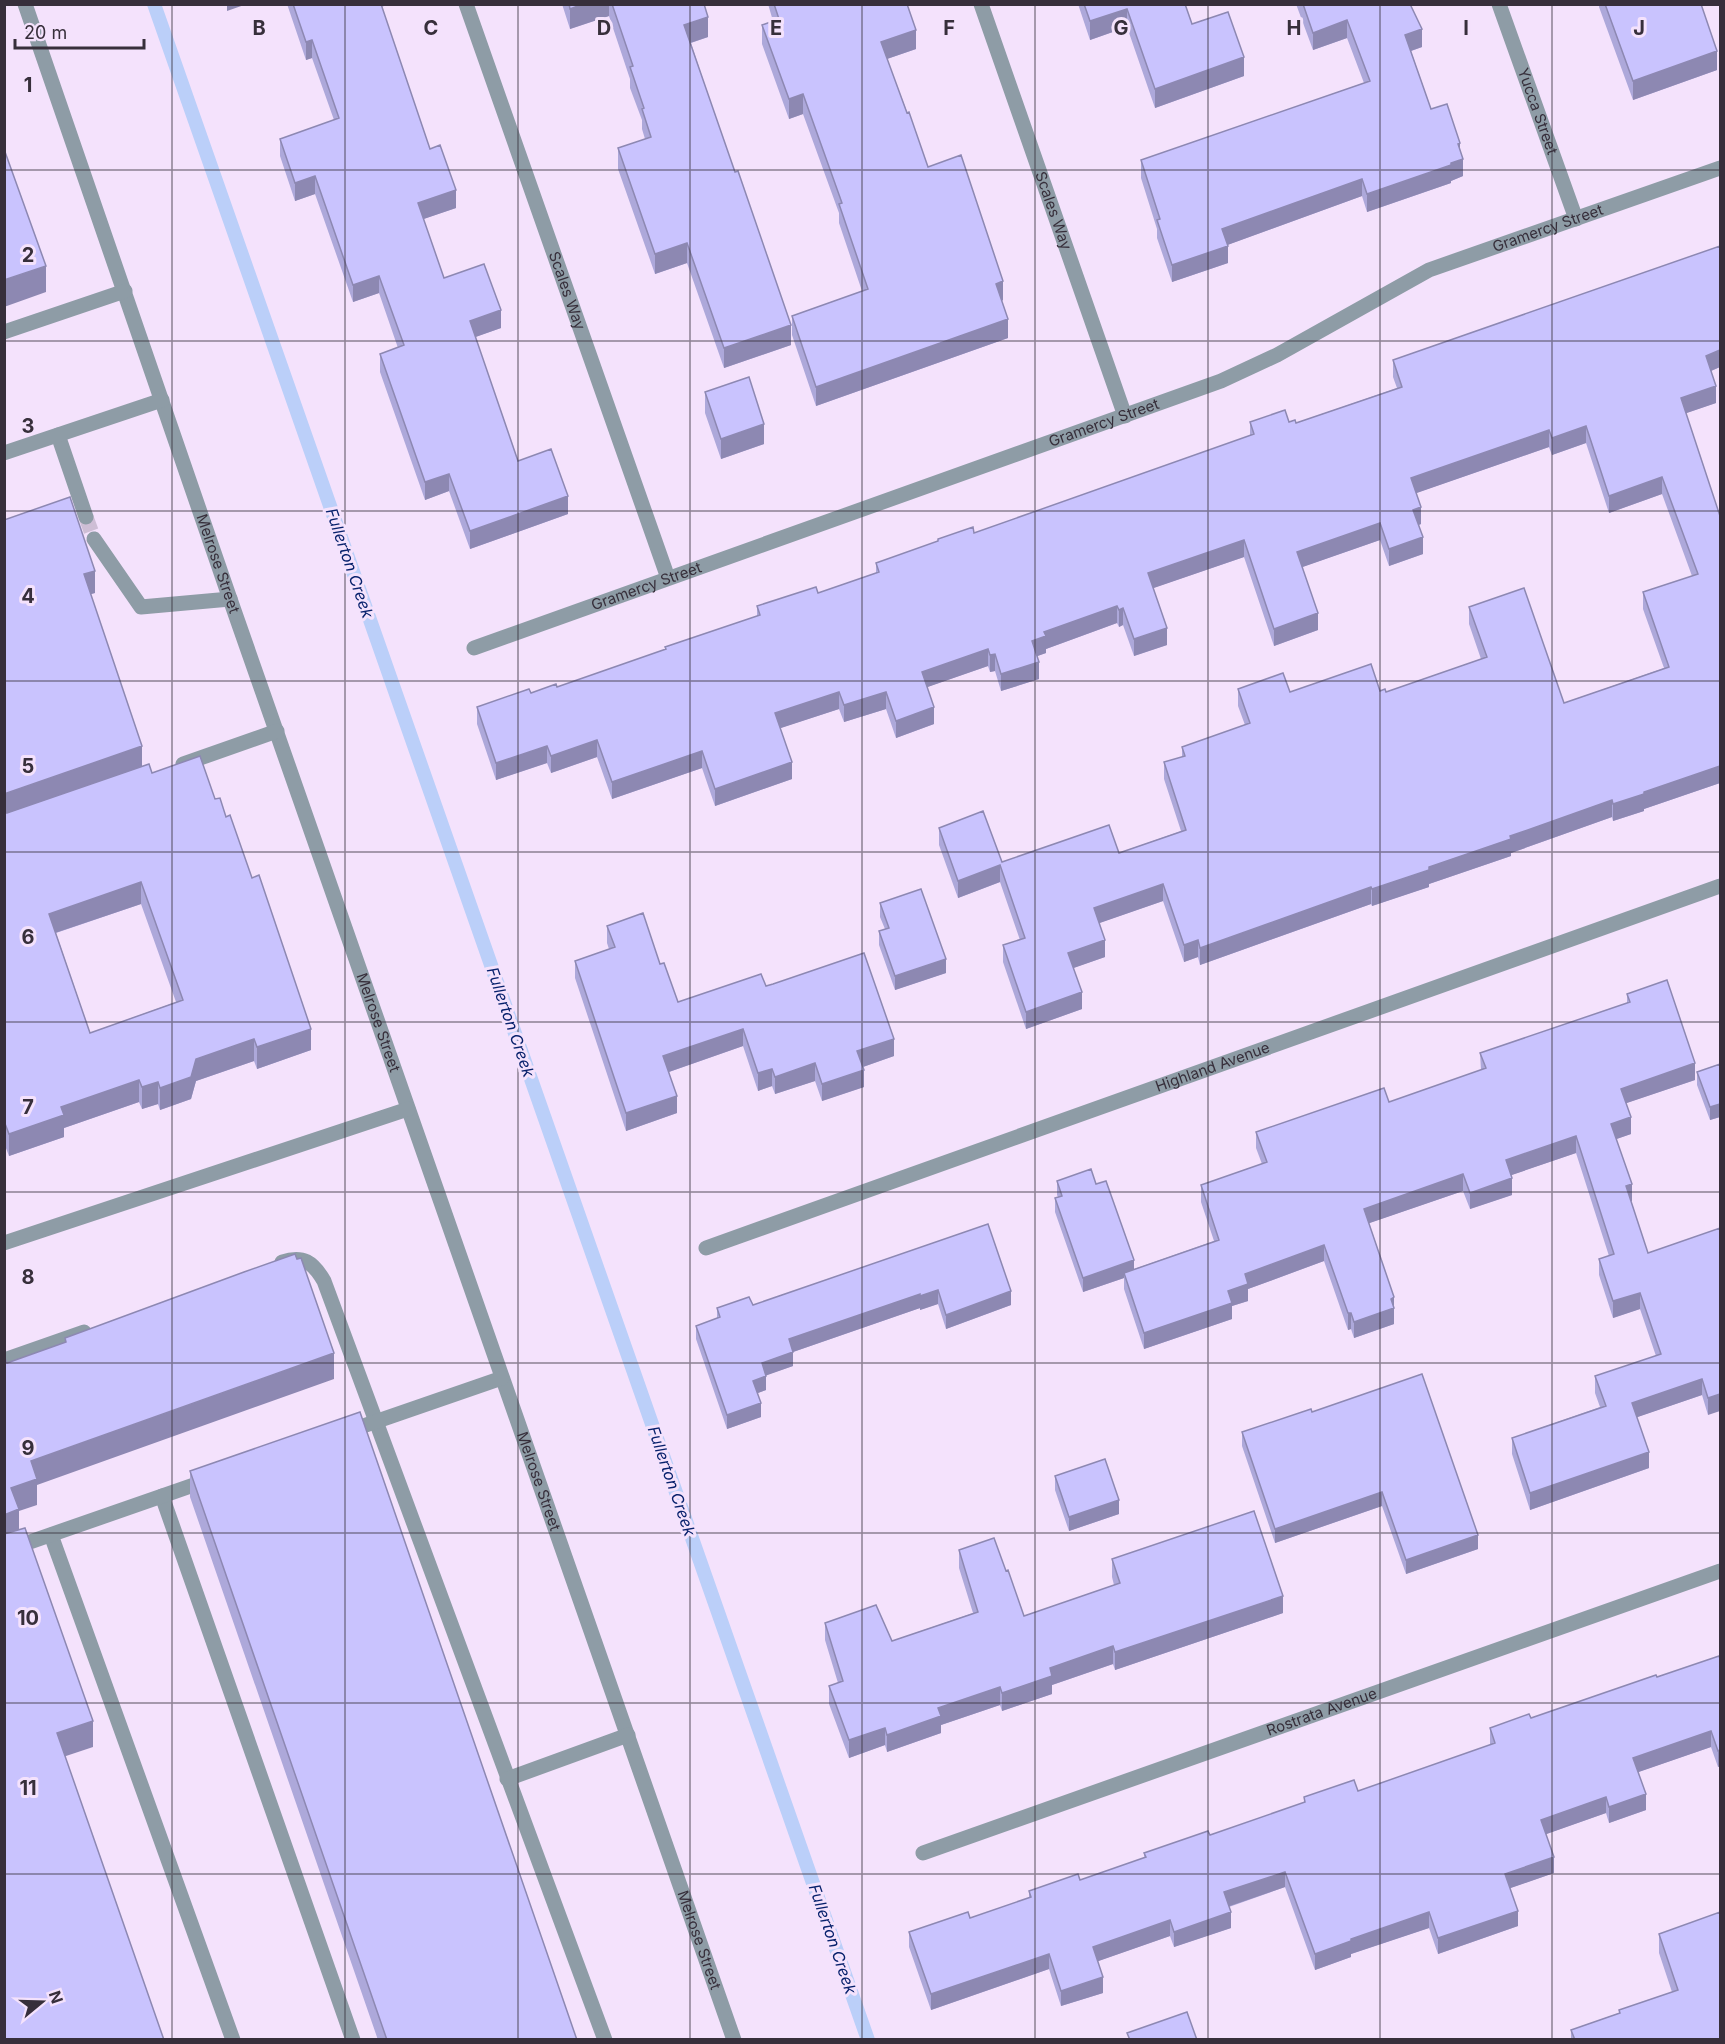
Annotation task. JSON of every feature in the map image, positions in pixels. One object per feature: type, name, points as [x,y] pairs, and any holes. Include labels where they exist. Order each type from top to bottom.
[{"type":"street","name":"Melrose Street","points":[[25,4],[734,2040]]},
{"type":"street","name":"Scales Way","points":[[466,4],[668,578]]},
{"type":"street","name":"Scales Way","points":[[981,4],[1125,416]]},
{"type":"street","name":"Yucca Street","points":[[1499,4],[1576,219]]},
{"type":"street","name":"Gramercy Street","points":[[474,648],[1221,381],[1277,355],[1429,270],[1720,168]]},
{"type":"street","points":[[4,332],[124,291]]},
{"type":"street","points":[[4,453],[162,400]]},
{"type":"street","points":[[58,435],[86,517]]},
{"type":"street","points":[[94,539],[141,608],[230,598]]},
{"type":"street","points":[[168,769],[277,731]]},
{"type":"street","name":"Highland Avenue","points":[[706,1248],[1720,886]]},
{"type":"street","points":[[4,1243],[408,1109]]},
{"type":"street","points":[[264,1269],[287,1261],[302,1259],[316,1268],[324,1281],[605,2040]]},
{"type":"street","points":[[4,1360],[95,1328]]},
{"type":"street","points":[[352,1430],[502,1378]]},
{"type":"street","points":[[4,1551],[218,1476]]},
{"type":"street","points":[[162,1496],[353,2040]]},
{"type":"street","points":[[51,1534],[233,2040]]},
{"type":"street","name":"Rostrata Avenue","points":[[923,1853],[1720,1571]]},
{"type":"street","points":[[507,1779],[628,1735]]},
{"type":"building","points":[[293,4],[381,4],[430,149],[440,145],[456,190],[418,203],[444,278],[484,264],[501,310],[470,321],[518,461],[551,449],[568,496],[470,531],[449,474],[425,482],[380,354],[404,345],[379,276],[353,285],[315,176],[295,183],[280,139],[339,118],[312,40],[306,42]]},
{"type":"building","points":[[569,4],[583,4],[570,9]]},
{"type":"building","points":[[612,4],[704,4],[708,17],[684,25],[735,172],[738,171],[791,325],[724,348],[687,243],[655,254],[618,148],[651,137],[630,67],[633,66]]},
{"type":"building","points":[[774,4],[907,4],[916,30],[881,42],[928,167],[961,155],[1003,281],[996,284],[1008,319],[816,387],[792,316],[868,289],[839,204],[842,203],[803,94],[789,99],[762,25],[779,19]]},
{"type":"building","points":[[1084,4],[1185,4],[1192,24],[1228,12],[1244,57],[1155,89],[1127,9],[1090,21]]},
{"type":"building","points":[[1303,4],[1410,4],[1422,29],[1405,35],[1431,109],[1447,104],[1463,159],[1367,194],[1362,179],[1222,229],[1228,246],[1172,265],[1141,160],[1370,81],[1347,20],[1313,33]]},
{"type":"building","points":[[1605,4],[1701,4],[1717,51],[1633,81]]},
{"type":"building","points":[[4,149],[46,266],[4,280]]},
{"type":"building","points":[[1720,246],[1720,350],[1706,356],[1716,386],[1681,398],[1720,516],[1720,766],[1613,804],[1612,800],[1510,836],[1511,839],[1429,867],[1429,870],[1372,889],[1371,887],[1200,948],[1198,940],[1184,945],[1163,884],[1094,908],[1105,940],[1068,953],[1082,992],[1026,1012],[1003,945],[1025,938],[1000,865],[958,881],[939,828],[983,811],[1002,862],[1109,825],[1119,853],[1186,830],[1164,762],[1185,756],[1182,747],[1250,723],[1238,689],[1283,673],[1290,692],[1371,664],[1380,691],[1385,689],[1386,692],[1487,657],[1469,607],[1524,588],[1564,703],[1669,667],[1643,592],[1698,574],[1662,477],[1609,496],[1586,426],[1552,438],[1549,430],[1411,478],[1421,507],[1413,510],[1423,537],[1389,549],[1380,523],[1297,552],[1318,613],[1274,629],[1244,540],[1148,573],[1167,628],[1134,639],[1123,608],[1119,610],[1117,606],[1044,632],[1046,636],[1032,641],[1039,662],[1001,674],[995,654],[990,655],[988,649],[922,672],[934,707],[896,721],[886,692],[844,705],[839,692],[775,713],[792,762],[715,789],[702,751],[612,782],[597,740],[551,756],[547,746],[496,763],[477,707],[529,689],[531,693],[556,684],[557,687],[666,649],[665,647],[760,615],[757,606],[816,587],[818,593],[879,572],[876,563],[938,541],[938,539],[973,527],[974,533],[1254,434],[1250,422],[1285,410],[1289,422],[1295,420],[1296,423],[1402,387],[1393,360]]},
{"type":"building","points":[[749,377],[764,424],[721,439],[705,392]]},
{"type":"building","points":[[70,497],[95,571],[84,574],[142,746],[4,794],[4,520]]},
{"type":"building","points":[[200,756],[215,799],[220,798],[226,817],[230,815],[252,878],[259,875],[311,1029],[257,1047],[254,1039],[196,1059],[191,1077],[160,1088],[158,1082],[142,1087],[139,1080],[61,1107],[64,1115],[9,1134],[4,1121],[4,813],[149,764],[152,773]],"holes":[[[141,882],[183,1000],[90,1033],[49,914]]]},
{"type":"building","points":[[921,889],[946,959],[895,976],[879,931],[889,928],[880,903]]},
{"type":"building","points":[[643,913],[660,964],[664,963],[678,1002],[761,974],[766,986],[864,953],[894,1039],[857,1051],[864,1070],[822,1084],[815,1063],[775,1077],[772,1069],[758,1073],[743,1029],[663,1056],[677,1096],[626,1113],[575,961],[615,947],[607,926]]},
{"type":"building","points":[[1667,980],[1695,1063],[1621,1089],[1631,1117],[1611,1124],[1632,1184],[1626,1186],[1648,1253],[1720,1228],[1720,1394],[1708,1398],[1702,1379],[1632,1403],[1649,1452],[1530,1493],[1512,1438],[1606,1406],[1595,1376],[1661,1354],[1640,1293],[1613,1301],[1599,1259],[1614,1254],[1576,1136],[1506,1160],[1512,1178],[1470,1193],[1463,1174],[1364,1209],[1394,1297],[1391,1299],[1394,1308],[1354,1322],[1351,1313],[1348,1313],[1324,1245],[1245,1274],[1248,1284],[1228,1291],[1232,1303],[1144,1333],[1124,1273],[1219,1240],[1201,1185],[1267,1162],[1256,1132],[1384,1088],[1389,1102],[1486,1068],[1480,1053],[1630,1002],[1627,994]]},
{"type":"building","points":[[1720,1064],[1720,1104],[1710,1107],[1697,1072]]},
{"type":"building","points":[[1091,1169],[1096,1184],[1106,1181],[1134,1260],[1083,1278],[1055,1198],[1062,1196],[1057,1181]]},
{"type":"building","points":[[988,1224],[1011,1291],[946,1315],[938,1290],[920,1296],[920,1294],[789,1339],[793,1352],[762,1363],[766,1376],[753,1381],[761,1403],[727,1415],[696,1326],[720,1317],[717,1308],[749,1297],[753,1305]]},
{"type":"building","points":[[295,1254],[297,1259],[301,1258],[334,1353],[31,1461],[37,1479],[11,1488],[19,1509],[4,1515],[4,1358],[7,1363],[66,1342],[65,1338]]},
{"type":"building","points":[[1422,1374],[1478,1535],[1406,1560],[1382,1492],[1275,1529],[1242,1432],[1311,1409],[1312,1412]]},
{"type":"building","points":[[360,1412],[577,2040],[387,2040],[190,1471]]},
{"type":"building","points":[[1105,1459],[1119,1500],[1069,1517],[1055,1476]]},
{"type":"building","points":[[1254,1511],[1283,1596],[1115,1652],[1113,1646],[1050,1668],[1052,1676],[1002,1693],[1000,1687],[938,1708],[941,1716],[887,1735],[885,1728],[849,1740],[829,1686],[843,1681],[825,1623],[876,1605],[892,1641],[978,1612],[959,1550],[994,1538],[1024,1616],[1120,1583],[1112,1559]]},
{"type":"building","points":[[25,1528],[93,1721],[57,1733],[164,2040],[4,2040],[4,1534]]},
{"type":"building","points":[[1719,1656],[1720,1750],[1718,1751],[1711,1731],[1633,1758],[1646,1794],[1609,1807],[1606,1797],[1541,1820],[1554,1857],[1505,1874],[1518,1911],[1438,1938],[1429,1912],[1315,1954],[1285,1872],[1224,1892],[1231,1912],[1174,1932],[1170,1920],[1093,1947],[1103,1977],[1061,1991],[1049,1954],[931,1994],[909,1932],[968,1912],[970,1918],[1031,1897],[1029,1891],[1078,1874],[1080,1880],[1146,1857],[1144,1853],[1208,1831],[1210,1835],[1305,1802],[1304,1797],[1354,1780],[1358,1791],[1495,1743],[1490,1728],[1529,1714],[1531,1718]]},
{"type":"building","points":[[1720,1912],[1720,2040],[1575,2040],[1571,2030],[1620,2013],[1619,2010],[1678,1990],[1659,1934]]},
{"type":"building","points":[[1187,2012],[1197,2040],[1130,2040],[1127,2033]]},
{"type":"waterway","name":"Fullerton Creek","points":[[154,4],[868,2040]]},
{"type":"tunnel","points":[[86,517],[94,539]]}]
